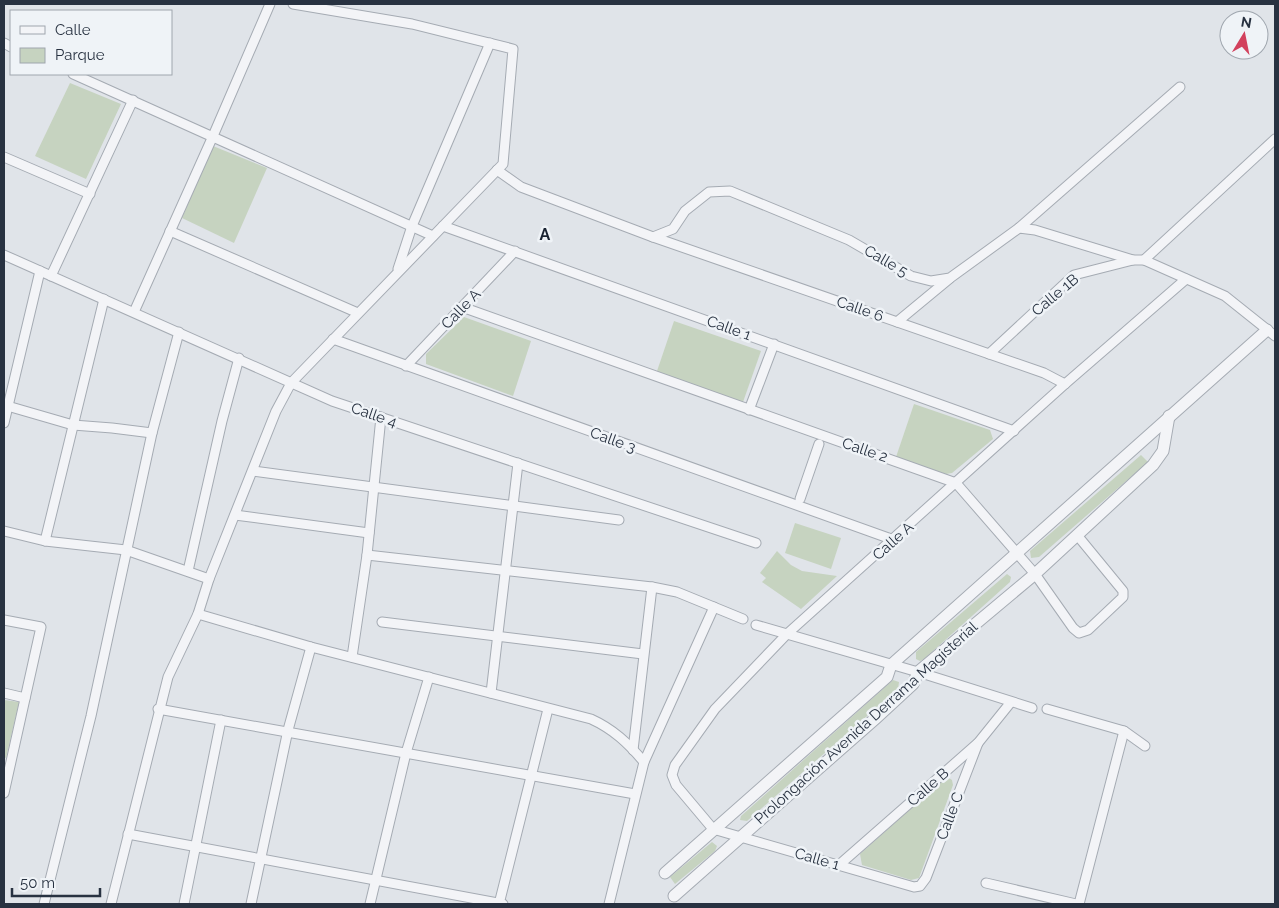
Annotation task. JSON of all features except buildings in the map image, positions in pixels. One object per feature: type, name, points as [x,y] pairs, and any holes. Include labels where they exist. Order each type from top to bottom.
[{"type":"street","points":[[134,312],[270,4]]},
{"type":"street","points":[[111,904],[158,709],[168,677],[198,614],[209,579],[276,411],[291,383],[502,164],[514,49],[412,24],[293,4]]},
{"type":"street","points":[[397,273],[412,226],[490,42]]},
{"type":"street","points":[[75,75],[433,236]]},
{"type":"street","points":[[897,322],[950,278],[1019,228],[1180,87]]},
{"type":"street","points":[[51,276],[133,100]]},
{"type":"street","points":[[1144,260],[1275,139]]},
{"type":"street","points":[[4,157],[90,194]]},
{"type":"street","points":[[497,170],[521,187],[653,237]]},
{"type":"street","name":"Calle 5","points":[[653,237],[673,229],[684,211],[709,192],[730,191],[849,240],[911,276],[931,281],[950,278]]},
{"type":"street","name":"Calle 1","points":[[443,226],[1014,431]]},
{"type":"street","points":[[1019,228],[1035,230],[1133,260],[1144,260],[1225,296],[1271,333]]},
{"type":"street","points":[[170,231],[358,313]]},
{"type":"street","name":"Calle 6","points":[[653,237],[1044,373],[1065,384]]},
{"type":"street","name":"Calle A","points":[[406,366],[515,252]]},
{"type":"street","name":"Calle 4","points":[[4,255],[332,401],[756,543]]},
{"type":"street","name":"Calle 1B","points":[[989,354],[1074,275],[1133,260]]},
{"type":"street","points":[[4,424],[6,406],[40,271]]},
{"type":"street","name":"Calle A","points":[[713,829],[676,785],[672,775],[675,765],[715,709],[787,634],[894,540],[1065,384],[1186,279]]},
{"type":"street","points":[[45,541],[104,299]]},
{"type":"street","name":"Calle 2","points":[[462,307],[956,483],[1019,553],[1073,628],[1079,633],[1088,630],[1124,597],[1123,591],[1077,535]]},
{"type":"street","points":[[44,904],[91,716],[152,434],[179,332]]},
{"type":"street","name":"Prolongación Avenida Derrama Magisterial","points":[[664,873],[887,677],[891,665],[1019,553],[1169,416],[1271,333]]},
{"type":"street","name":"Calle 3","points":[[333,339],[894,540]]},
{"type":"street","points":[[749,410],[774,344]]},
{"type":"street","points":[[188,571],[239,358]]},
{"type":"street","points":[[6,406],[72,425],[152,434]]},
{"type":"street","name":"Prolongación Avenida Derrama Magisterial","points":[[674,896],[876,718],[913,684],[918,672],[1035,574],[1153,465],[1163,450],[1169,416]]},
{"type":"street","points":[[352,657],[367,555],[381,417]]},
{"type":"street","points":[[800,499],[819,444]]},
{"type":"street","points":[[491,693],[518,463]]},
{"type":"street","points":[[253,471],[513,504],[618,520]]},
{"type":"street","points":[[235,515],[368,533]]},
{"type":"street","points":[[4,531],[45,541],[126,550],[209,579]]},
{"type":"street","points":[[367,555],[652,587],[676,592],[743,619]]},
{"type":"street","points":[[634,750],[652,587]]},
{"type":"street","points":[[609,904],[644,762],[714,607]]},
{"type":"street","points":[[198,614],[311,647],[591,719],[607,726],[634,750],[644,762]]},
{"type":"street","points":[[4,620],[41,627],[4,793]]},
{"type":"street","points":[[382,622],[644,654]]},
{"type":"street","points":[[756,625],[918,672],[1032,708]]},
{"type":"street","points":[[251,904],[287,732],[311,647]]},
{"type":"street","points":[[370,904],[406,753],[429,677]]},
{"type":"street","points":[[4,693],[25,698]]},
{"type":"street","name":"Calle B","points":[[839,865],[978,743],[1011,702]]},
{"type":"street","points":[[128,834],[500,904],[548,708]]},
{"type":"street","points":[[158,709],[635,794]]},
{"type":"street","points":[[1047,709],[1124,732],[1145,746]]},
{"type":"street","points":[[184,904],[221,720]]},
{"type":"street","points":[[986,883],[1078,904],[1124,732]]},
{"type":"street","name":"Calle C","points":[[920,886],[926,878],[978,743]]},
{"type":"street","name":"Calle 1","points":[[713,829],[914,887],[920,886]]},
{"type":"green space","points":[[70,83],[121,104],[86,179],[35,156]]},
{"type":"green space","points":[[213,146],[267,168],[234,243],[182,218]]},
{"type":"green space","points":[[464,317],[531,341],[513,396],[426,364],[426,354]]},
{"type":"green space","points":[[674,321],[761,351],[743,402],[656,374]]},
{"type":"green space","points":[[914,404],[990,430],[993,439],[952,473],[946,474],[896,457]]},
{"type":"green space","points":[[1141,455],[1148,462],[1039,557],[1031,558],[1030,551]]},
{"type":"green space","points":[[795,523],[841,538],[831,569],[785,553]]},
{"type":"green space","points":[[777,551],[791,565],[802,571],[837,576],[801,609],[762,582],[766,578],[760,573]]},
{"type":"green space","points":[[1007,574],[1011,577],[1010,582],[924,659],[920,661],[916,659],[916,652]]},
{"type":"green space","points":[[893,680],[899,682],[898,689],[747,821],[740,820],[741,816]]},
{"type":"green space","points":[[4,700],[19,702],[6,758],[4,757]]},
{"type":"green space","points":[[949,778],[952,780],[953,785],[919,878],[911,880],[862,865],[860,854],[943,780]]},
{"type":"green space","points":[[712,842],[717,846],[715,851],[675,884],[670,877]]},
{"type":"district","name":"A","points":[[545,234]]}]
